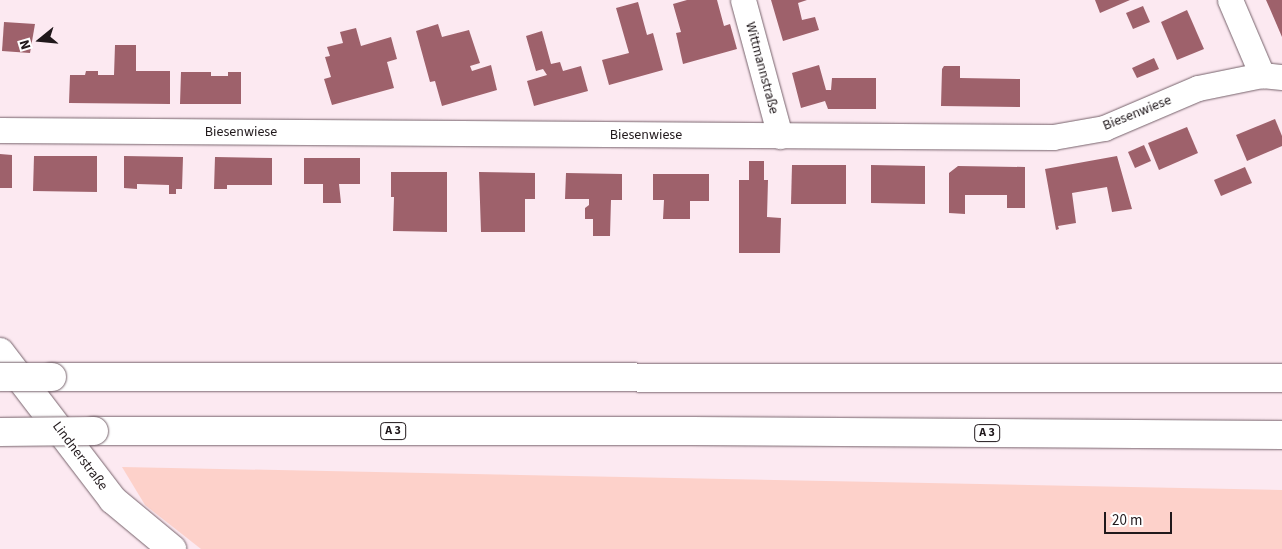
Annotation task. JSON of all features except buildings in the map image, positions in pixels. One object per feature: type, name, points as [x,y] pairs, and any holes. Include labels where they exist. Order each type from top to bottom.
[{"type":"main road","name":"Lindnerstraße","points":[[0,352],[113,500],[172,549]]},
{"type":"main road","points":[[0,377],[1282,378]]},
{"type":"main road","name":"A 3","points":[[0,432],[692,431],[1282,435]]},
{"type":"street","name":"Wittmannstraße","points":[[744,0],[780,136]]},
{"type":"street","points":[[1230,0],[1272,76]]},
{"type":"street","name":"Biesenwiese","points":[[0,130],[1053,137],[1104,128],[1198,88],[1272,76]]},
{"type":"shaded area","points":[[122,467],[1282,490],[1282,549],[201,549],[145,505]]}]
